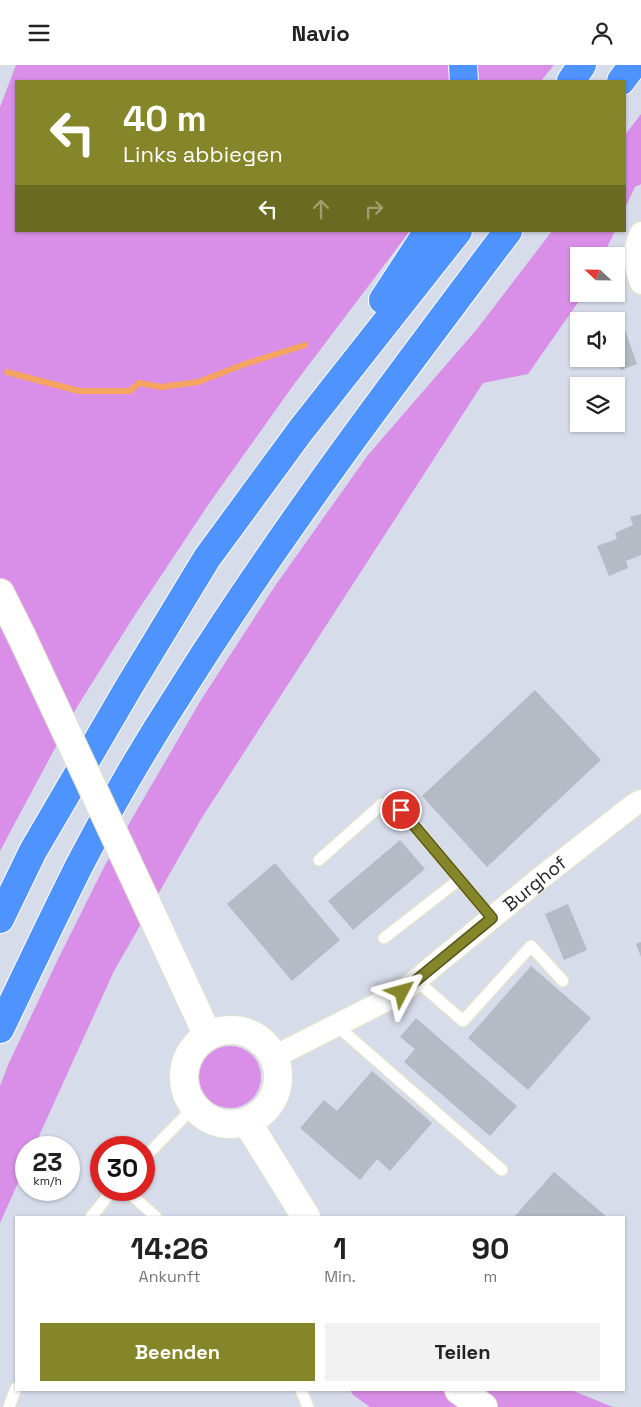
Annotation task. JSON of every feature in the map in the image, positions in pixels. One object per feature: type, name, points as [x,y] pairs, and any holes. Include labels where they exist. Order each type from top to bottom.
[{"type":"highway","points":[[463,65],[464,80]]},
{"type":"highway","points":[[571,80],[582,65]]},
{"type":"highway","points":[[622,80],[633,65]]},
{"type":"highway","points":[[301,430],[427,232]]},
{"type":"highway","points":[[0,919],[33,851],[130,685],[207,559],[301,430],[457,232]]},
{"type":"highway","points":[[0,1029],[80,865],[127,779],[181,690],[275,546],[507,232]]},
{"type":"street","points":[[641,233],[636,246],[636,269],[641,283]]},
{"type":"street","points":[[0,593],[208,1035]]},
{"type":"street","name":"Burghof","points":[[274,1057],[402,992],[492,918],[641,801]]},
{"type":"street","points":[[230,1030],[251,1034],[269,1047],[274,1057],[278,1069],[279,1083],[275,1095],[268,1107],[259,1116],[247,1122],[233,1125],[218,1123],[205,1117],[194,1107],[187,1095],[184,1082],[185,1068],[189,1055],[197,1044],[208,1035],[230,1030]]},
{"type":"street","points":[[247,1122],[305,1216]]},
{"type":"street","points":[[460,1391],[483,1407]]},
{"type":"lane","points":[[319,860],[382,804],[401,810],[492,918]]},
{"type":"lane","points":[[384,938],[460,879]]},
{"type":"lane","points":[[416,981],[463,1021],[531,946],[563,981]]},
{"type":"lane","points":[[336,1025],[502,1169]]},
{"type":"lane","points":[[155,1147],[194,1107]]},
{"type":"lane","points":[[92,1216],[104,1201]]},
{"type":"lane","points":[[138,1201],[155,1216]]},
{"type":"lane","points":[[9,1407],[15,1391]]},
{"type":"lane","points":[[301,1391],[308,1407]]},
{"type":"shaded area","points":[[16,65],[449,65],[450,80],[15,80],[15,232],[409,232],[292,387],[208,505],[131,621],[77,707],[0,851],[0,107]]},
{"type":"shaded area","points":[[473,65],[554,65],[542,80],[474,80]]},
{"type":"shaded area","points":[[641,114],[641,184],[635,187],[626,206],[626,134]]},
{"type":"shaded area","points":[[551,232],[615,232],[607,247],[570,247],[570,303],[578,303],[528,374],[483,383],[201,819],[114,971],[39,1136],[15,1136],[15,1190],[0,1223],[0,1086],[60,955],[105,865],[201,700],[275,586],[368,455],[477,329]]},
{"type":"shaded area","points":[[224,1046],[236,1046],[252,1055],[259,1065],[261,1077],[259,1089],[252,1099],[236,1108],[224,1108],[213,1103],[204,1094],[199,1083],[199,1071],[204,1060],[213,1051]]},
{"type":"shaded area","points":[[351,1391],[573,1391],[613,1407],[370,1407],[353,1395]]},
{"type":"building","points":[[625,330],[637,364],[621,370],[620,367],[625,367]]},
{"type":"building","points":[[641,514],[641,555],[626,561],[628,568],[609,576],[597,546],[617,539],[615,533],[633,525],[630,517]]},
{"type":"building","points":[[535,690],[601,760],[487,867],[422,796]]},
{"type":"building","points":[[400,840],[425,869],[353,930],[328,901]]},
{"type":"building","points":[[275,863],[340,940],[292,981],[227,904]]},
{"type":"building","points":[[568,904],[587,950],[564,960],[545,914]]},
{"type":"building","points":[[641,942],[641,957],[636,944]]},
{"type":"building","points":[[531,966],[591,1018],[528,1090],[468,1038]]},
{"type":"building","points":[[416,1018],[517,1106],[490,1136],[404,1062],[415,1049],[400,1037]]},
{"type":"building","points":[[372,1071],[432,1123],[390,1171],[377,1159],[360,1180],[300,1128],[324,1100],[337,1111]]},
{"type":"building","points":[[554,1172],[606,1216],[515,1216]]},
{"type":"waterway","points":[[7,372],[79,391],[130,391],[139,383],[161,387],[198,382],[245,364],[305,345]]},
{"type":"route","points":[[401,810],[492,918],[402,992]]}]
